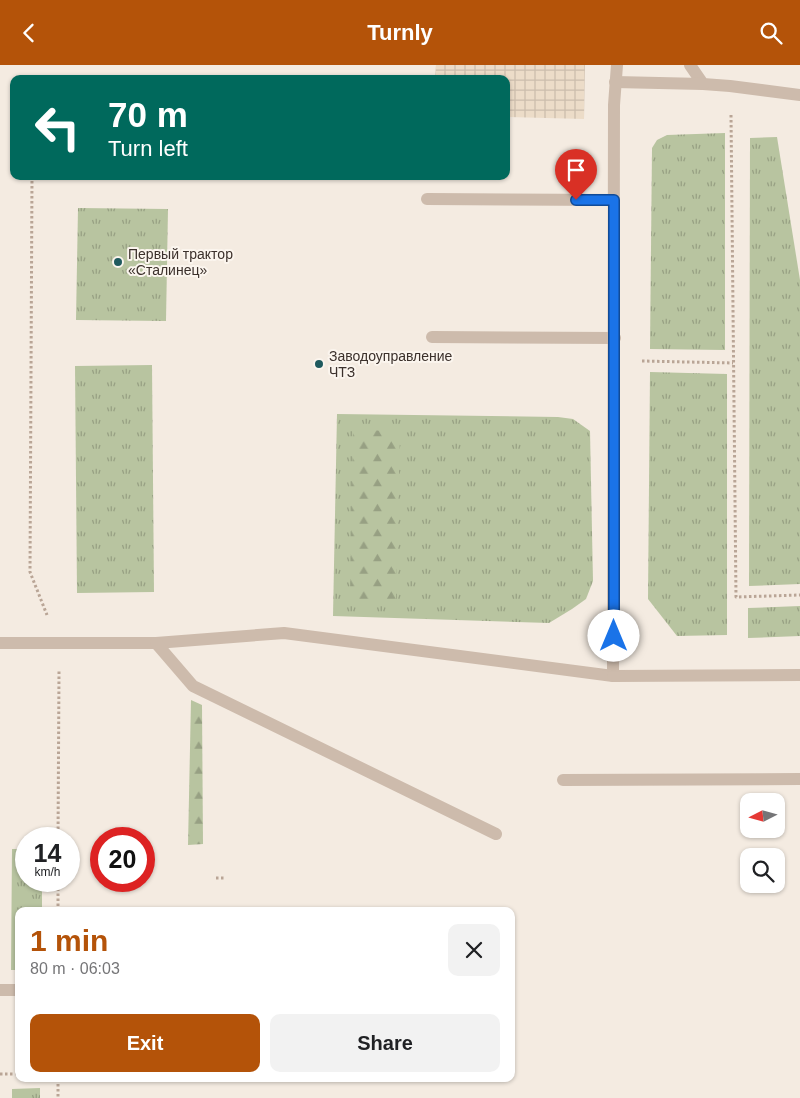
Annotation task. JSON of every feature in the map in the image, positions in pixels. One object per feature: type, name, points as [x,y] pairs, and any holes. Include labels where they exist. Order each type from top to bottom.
[{"type":"lane","points":[[614,676],[614,200],[615,83],[617,65]]},
{"type":"lane","points":[[690,65],[703,84]]},
{"type":"lane","points":[[615,83],[730,85],[800,95]]},
{"type":"lane","points":[[428,199],[614,200]]},
{"type":"lane","points":[[432,337],[615,338]]},
{"type":"lane","points":[[0,643],[156,643],[284,633],[614,676],[800,675]]},
{"type":"lane","points":[[156,643],[193,686],[496,834]]},
{"type":"lane","points":[[563,780],[800,779]]},
{"type":"lane","points":[[0,990],[15,990]]},
{"type":"path","points":[[730,85],[736,597],[800,595]]},
{"type":"path","points":[[32,180],[30,572],[59,643],[58,827]]},
{"type":"path","points":[[615,360],[733,363]]},
{"type":"path","points":[[216,878],[224,879]]},
{"type":"path","points":[[58,892],[58,907]]},
{"type":"path","points":[[0,1074],[15,1074]]},
{"type":"path","points":[[58,1082],[58,1098]]},
{"type":"green space","points":[[725,133],[725,350],[650,349],[652,148],[657,140],[667,135]]},
{"type":"green space","points":[[777,137],[800,280],[800,584],[749,586],[750,138]]},
{"type":"green space","points":[[78,208],[168,209],[166,321],[76,320]]},
{"type":"green space","points":[[152,365],[154,592],[77,593],[75,366]]},
{"type":"green space","points":[[650,372],[727,374],[727,635],[677,636],[648,599]]},
{"type":"green space","points":[[337,414],[558,417],[573,419],[590,431],[593,581],[586,599],[549,623],[333,616]]},
{"type":"green space","points":[[353,430],[400,431],[396,603],[350,602]]},
{"type":"green space","points":[[800,606],[800,636],[748,638],[748,608]]},
{"type":"green space","points":[[191,700],[202,705],[203,844],[188,845]]},
{"type":"green space","points":[[12,849],[15,849],[15,892],[42,892],[42,907],[15,907],[15,970],[11,970]]},
{"type":"green space","points":[[40,1088],[40,1098],[12,1098],[12,1089]]},
{"type":"shaded area","points":[[436,65],[585,65],[584,119],[510,117],[510,75],[435,75]]},
{"type":"place","name":"Первый трактор «Сталинец»","points":[[118,262]]},
{"type":"place","name":"Заводоуправление ЧТЗ","points":[[319,364]]},
{"type":"route","points":[[576,200],[614,200],[614,636]]}]
